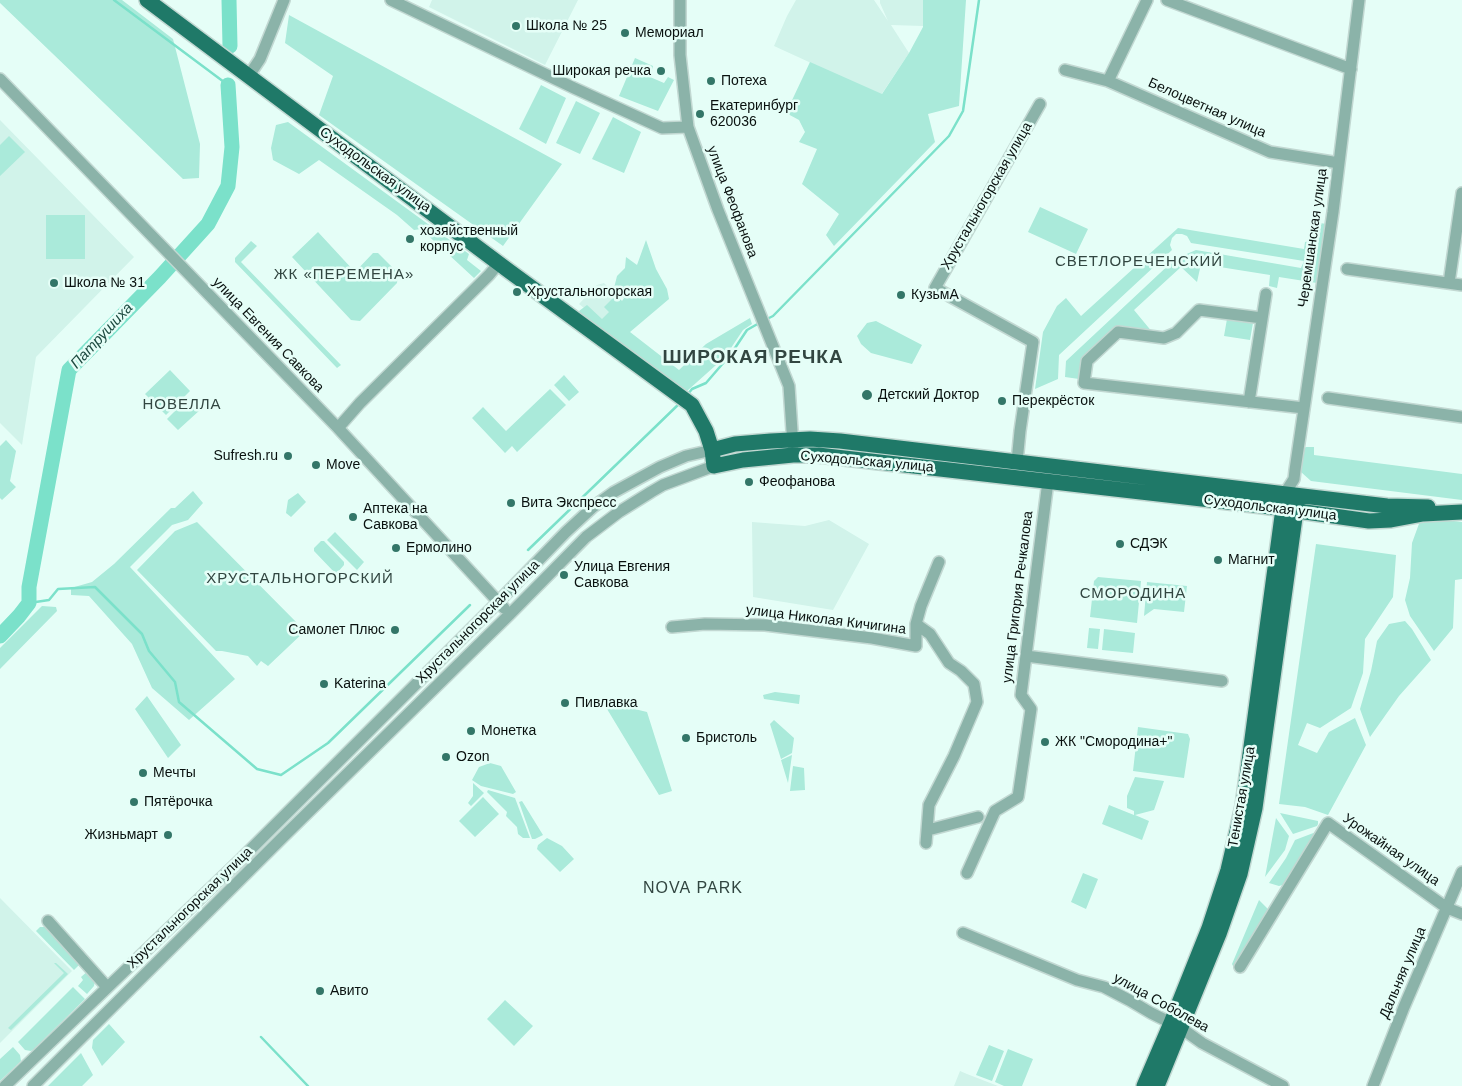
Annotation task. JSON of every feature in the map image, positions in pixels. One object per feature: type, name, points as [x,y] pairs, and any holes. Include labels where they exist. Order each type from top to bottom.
[{"type":"main road","name":"Суходольская улица","points":[[148,0],[252,80],[674,391],[692,406],[706,430],[712,450],[714,466],[744,460],[793,455],[849,458],[1380,521],[1423,514],[1462,512]]},
{"type":"main road","name":"Хрустальногорская улица","points":[[712,450],[735,444],[793,440],[840,441],[934,452]]},
{"type":"main road","name":"Суходольская улица","points":[[934,452],[1387,506],[1424,506],[1462,512]]},
{"type":"main road","name":"Тенистая улица","points":[[1157,1086],[1228,870],[1240,815],[1292,494]]},
{"type":"main road","name":"Тенистая улица","points":[[1144,1086],[1176,1026]]},
{"type":"street","points":[[252,80],[252,71],[260,59],[284,0]]},
{"type":"street","points":[[391,0],[662,128],[688,127]]},
{"type":"street","name":"улица Феофанова","points":[[680,0],[680,55],[688,127],[718,210],[789,386],[793,455]]},
{"type":"street","points":[[1108,81],[1147,0]]},
{"type":"street","points":[[1167,0],[1351,69]]},
{"type":"street","name":"Черемшанская улица","points":[[1292,494],[1330,212],[1339,163],[1359,0]]},
{"type":"street","name":"Белоцветная улица","points":[[1065,70],[1108,81],[1270,152],[1339,163]]},
{"type":"street","name":"улица Евгения Савкова","points":[[0,79],[338,428],[510,614]]},
{"type":"street","name":"Хрустальногорская улица","points":[[1017,462],[1033,342],[935,288],[1040,104]]},
{"type":"street","points":[[1449,283],[1462,193]]},
{"type":"street","points":[[338,428],[360,403],[499,263]]},
{"type":"street","points":[[1347,270],[1462,285]]},
{"type":"street","points":[[1250,402],[1266,294]]},
{"type":"street","points":[[1262,318],[1199,310],[1176,333],[1164,338],[1118,332],[1087,361],[1084,383],[1304,408]]},
{"type":"street","points":[[1328,398],[1462,417]]},
{"type":"street","name":"Хрустальногорская улица","points":[[5,1086],[328,773],[593,507],[614,492],[660,467],[686,456],[712,450]]},
{"type":"street","name":"Хрустальногорская улица","points":[[33,1086],[586,537],[619,512],[664,485],[714,466]]},
{"type":"street","name":"улица Григория Речкалова","points":[[967,873],[995,811],[1018,797],[1031,708],[1021,695],[1048,481]]},
{"type":"street","points":[[926,844],[929,805],[954,756],[977,702],[974,684],[961,671],[949,663],[930,634],[916,624],[921,606],[939,562]]},
{"type":"street","name":"улица Николая Кичигина","points":[[672,627],[704,624],[765,625],[916,646],[916,624]]},
{"type":"street","points":[[1026,656],[1222,681]]},
{"type":"street","points":[[328,773],[328,780],[339,783]]},
{"type":"street","points":[[928,830],[978,817]]},
{"type":"street","name":"Урожайная улица","points":[[1240,967],[1328,824],[1447,908],[1462,914]]},
{"type":"street","points":[[274,826],[282,828],[282,838]]},
{"type":"street","name":"Дальняя улица","points":[[1374,1086],[1404,1007],[1462,872]]},
{"type":"street","points":[[48,922],[108,988]]},
{"type":"street","name":"улица Соболева","points":[[964,933],[1077,980],[1104,988],[1283,1086]]},
{"type":"shaded area","name":"Школа № 25","points":[[432,0],[578,0],[545,65],[429,7]]},
{"type":"shaded area","points":[[796,0],[874,0],[888,21],[880,0],[923,0],[923,26],[891,25],[909,53],[881,95],[774,46]]},
{"type":"shaded area","name":"Школа № 31","points":[[0,120],[134,257],[36,357],[22,445],[0,423]]},
{"type":"shaded area","points":[[604,283],[635,314],[614,332],[579,304],[597,285]]},
{"type":"shaded area","points":[[829,520],[869,544],[833,610],[753,597],[752,522],[805,526]]},
{"type":"shaded area","points":[[0,898],[72,971],[0,1043]]},
{"type":"shaded area","points":[[960,1071],[967,1074],[998,1086],[954,1086]]},
{"type":"green space","points":[[0,0],[122,0],[173,39],[200,144],[199,178],[183,179],[0,3]]},
{"type":"green space","points":[[923,0],[966,0],[959,106],[928,114],[935,142],[834,246],[826,235],[839,214],[802,184],[817,149],[799,142],[805,132],[799,120],[786,113],[810,62],[882,94],[909,53],[923,27]]},
{"type":"green space","points":[[289,15],[562,164],[503,246],[319,115],[333,76],[285,43]]},
{"type":"green space","points":[[635,58],[653,66],[650,77],[664,83],[668,77],[674,80],[658,111],[619,96]]},
{"type":"green space","points":[[541,85],[566,98],[546,144],[519,129]]},
{"type":"green space","points":[[576,101],[600,113],[580,154],[556,143]]},
{"type":"green space","points":[[613,117],[641,132],[624,173],[592,159]]},
{"type":"green space","points":[[288,122],[469,254],[467,260],[481,271],[474,278],[421,229],[414,230],[397,215],[319,160],[299,174],[273,160],[271,148],[276,125]]},
{"type":"green space","points":[[9,136],[25,152],[0,176],[0,145]]},
{"type":"green space","points":[[1040,207],[1088,229],[1076,254],[1028,232]]},
{"type":"green space","points":[[46,215],[85,215],[85,259],[46,259]]},
{"type":"green space","points":[[1315,222],[1326,224],[1317,283],[1279,277],[1277,288],[1269,286],[1270,275],[1201,264],[1197,282],[1181,267],[1134,310],[1153,333],[1118,328],[1079,379],[1065,377],[1066,361],[1175,259],[1196,250],[1301,268],[1304,261],[1191,243],[1187,236],[1176,234],[1172,238],[1170,245],[1172,250],[1059,355],[1058,379],[1035,389],[1043,332],[1057,306],[1066,298],[1081,316],[1178,228],[1304,249],[1305,242],[1312,240]]},
{"type":"green space","points":[[318,232],[355,272],[373,253],[378,253],[398,273],[397,283],[360,321],[351,320],[292,257]]},
{"type":"green space","points":[[646,240],[656,269],[667,289],[669,299],[630,332],[679,370],[706,344],[750,318],[752,324],[743,330],[725,357],[687,391],[679,385],[675,385],[580,315],[579,311],[587,305],[602,319],[609,312],[604,307],[616,295],[622,301],[624,298],[614,288],[617,276],[625,268],[626,257],[637,265]]},
{"type":"green space","points":[[251,241],[257,246],[241,262],[341,365],[337,368],[235,262],[235,258]]},
{"type":"green space","points":[[1227,319],[1253,323],[1250,340],[1224,336]]},
{"type":"green space","points":[[876,321],[922,345],[912,364],[871,353],[861,344],[857,336],[867,323]]},
{"type":"green space","points":[[170,370],[190,391],[166,415],[145,394]]},
{"type":"green space","points":[[564,375],[579,392],[569,401],[554,385]]},
{"type":"green space","points":[[550,389],[566,405],[517,452],[512,446],[505,453],[472,418],[483,407],[506,431]]},
{"type":"green space","points":[[188,398],[200,410],[178,430],[167,419]]},
{"type":"green space","points":[[6,440],[16,451],[10,481],[16,487],[2,500],[0,498],[0,446]]},
{"type":"green space","points":[[1314,447],[1314,455],[1462,474],[1462,500],[1311,481],[1301,472],[1303,449]]},
{"type":"green space","points":[[193,491],[203,503],[188,520],[172,525],[130,567],[235,679],[189,720],[152,688],[132,644],[89,596],[71,595],[71,588],[92,582],[114,564],[171,508],[175,508]]},
{"type":"green space","points":[[298,493],[306,502],[291,517],[286,513],[288,500]]},
{"type":"green space","points":[[1430,518],[1462,522],[1462,579],[1455,580],[1453,628],[1434,651],[1410,616],[1405,600],[1410,578],[1412,543],[1420,521]]},
{"type":"green space","points":[[197,522],[305,631],[268,666],[261,661],[257,666],[248,656],[216,651],[137,570],[175,531]]},
{"type":"green space","points":[[335,532],[364,562],[357,570],[327,540]]},
{"type":"green space","points":[[321,541],[324,541],[344,562],[344,565],[337,573],[314,551],[314,548]]},
{"type":"green space","points":[[1316,544],[1396,555],[1393,597],[1365,639],[1363,673],[1351,708],[1320,728],[1307,723],[1298,745],[1317,753],[1329,732],[1355,718],[1366,745],[1328,815],[1305,807],[1279,804]]},
{"type":"green space","points":[[1098,577],[1141,581],[1137,623],[1090,617],[1094,581]]},
{"type":"green space","points":[[1147,582],[1187,586],[1184,612],[1154,609],[1144,616]]},
{"type":"green space","points":[[42,606],[56,607],[57,611],[0,669],[0,648]]},
{"type":"green space","points":[[1405,621],[1431,660],[1399,696],[1370,737],[1360,709],[1377,641],[1389,624]]},
{"type":"green space","points":[[1089,628],[1100,629],[1098,649],[1087,648]]},
{"type":"green space","points":[[1104,629],[1135,633],[1133,653],[1102,650]]},
{"type":"green space","points":[[775,692],[800,695],[799,704],[764,699],[763,695]]},
{"type":"green space","points":[[147,696],[181,745],[168,758],[135,709]]},
{"type":"green space","points":[[606,702],[647,712],[672,791],[659,795],[604,704]]},
{"type":"green space","points":[[774,720],[794,738],[792,753],[781,759],[770,724]]},
{"type":"green space","points":[[1138,727],[1188,734],[1190,739],[1184,778],[1133,771]]},
{"type":"green space","points":[[792,755],[788,783],[781,760]]},
{"type":"green space","points":[[490,763],[501,766],[516,792],[513,794],[481,786],[472,780],[479,767]]},
{"type":"green space","points":[[793,766],[804,768],[805,790],[790,791]]},
{"type":"green space","points":[[1135,777],[1164,781],[1154,810],[1135,815],[1149,821],[1142,840],[1102,824],[1109,805],[1134,815],[1134,811],[1127,808],[1127,796]]},
{"type":"green space","points":[[473,783],[484,793],[471,806],[468,803],[473,796]]},
{"type":"green space","points":[[488,790],[515,798],[530,838],[523,838],[518,834],[517,827],[506,816],[507,812],[487,792]]},
{"type":"green space","points":[[483,797],[499,814],[475,837],[459,821]]},
{"type":"green space","points":[[522,801],[543,835],[535,839],[532,839],[519,802]]},
{"type":"green space","points":[[1280,813],[1318,821],[1318,824],[1293,834]]},
{"type":"green space","points":[[1276,818],[1289,836],[1285,850],[1265,877]]},
{"type":"green space","points":[[1316,832],[1286,884],[1279,886],[1269,883],[1286,858],[1295,840]]},
{"type":"green space","points":[[547,838],[562,846],[574,859],[560,872],[537,849],[538,845]]},
{"type":"green space","points":[[1083,873],[1098,879],[1086,909],[1071,902]]},
{"type":"green space","points":[[1259,900],[1268,909],[1267,914],[1234,968],[1232,964]]},
{"type":"green space","points":[[40,927],[47,927],[82,962],[74,970],[36,931]]},
{"type":"green space","points":[[54,963],[68,974],[11,1030],[8,1028],[64,973]]},
{"type":"green space","points":[[89,970],[95,981],[94,986],[87,994],[78,986],[83,980],[81,977]]},
{"type":"green space","points":[[73,987],[85,999],[34,1049],[31,1051],[25,1050],[18,1042]]},
{"type":"green space","points":[[505,1000],[533,1026],[514,1046],[487,1019]]},
{"type":"green space","points":[[109,1024],[125,1042],[102,1066],[92,1048],[93,1040]]},
{"type":"green space","points":[[989,1045],[1004,1051],[992,1081],[976,1075]]},
{"type":"green space","points":[[13,1047],[20,1055],[21,1061],[0,1081],[0,1059]]},
{"type":"green space","points":[[1008,1049],[1033,1059],[1022,1086],[1004,1086],[995,1082]]},
{"type":"green space","points":[[81,1053],[93,1075],[82,1086],[48,1086]]},
{"type":"waterway","points":[[114,0],[228,85]]},
{"type":"waterway","name":"Патрушиха","points":[[229,0],[230,46]]},
{"type":"waterway","points":[[765,320],[773,316],[949,136],[963,111],[979,0]]},
{"type":"waterway","name":"Патрушиха","points":[[0,636],[29,603],[29,587],[69,370],[160,277],[208,224],[228,186],[232,147],[228,85]]},
{"type":"waterway","points":[[688,394],[692,389],[706,383],[731,354],[747,330],[761,322]]},
{"type":"waterway","points":[[528,550],[681,402]]},
{"type":"waterway","points":[[29,603],[49,600],[58,589],[95,587],[142,634],[149,651],[175,682],[179,702],[257,769],[281,775],[328,743],[470,605]]},
{"type":"waterway","points":[[261,1037],[308,1086]]},
{"type":"place","name":"Школа № 25","points":[[516,26]]},
{"type":"place","name":"Мемориал","points":[[625,33]]},
{"type":"place","name":"Широкая речка","points":[[661,71]]},
{"type":"place","name":"Потеха","points":[[711,81]]},
{"type":"place","name":"Екатеринбург 620036","points":[[700,114]]},
{"type":"place","name":"хозяйственный корпус","points":[[410,239]]},
{"type":"place","name":"Школа № 31","points":[[54,283]]},
{"type":"place","name":"Хрустальногорская","points":[[517,292]]},
{"type":"place","name":"КузьмА","points":[[901,295]]},
{"type":"place","name":"Детский Доктор","points":[[867,395]]},
{"type":"place","name":"Перекрёсток","points":[[1002,401]]},
{"type":"place","name":"Sufresh.ru","points":[[288,456]]},
{"type":"place","name":"Move","points":[[316,465]]},
{"type":"place","name":"Феофанова","points":[[749,482]]},
{"type":"place","name":"Вита Экспресс","points":[[511,503]]},
{"type":"place","name":"Аптека на Савкова","points":[[353,517]]},
{"type":"place","name":"СДЭК","points":[[1120,544]]},
{"type":"place","name":"Ермолино","points":[[396,548]]},
{"type":"place","name":"Магнит","points":[[1218,560]]},
{"type":"place","name":"Улица Евгения Савкова","points":[[564,575]]},
{"type":"place","name":"Самолет Плюс","points":[[395,630]]},
{"type":"place","name":"Katerina","points":[[324,684]]},
{"type":"place","name":"Пивлавка","points":[[565,703]]},
{"type":"place","name":"Монетка","points":[[471,731]]},
{"type":"place","name":"Бристоль","points":[[686,738]]},
{"type":"place","name":"ЖК \"Смородина+\"","points":[[1045,742]]},
{"type":"place","name":"Ozon","points":[[446,757]]},
{"type":"place","name":"Мечты","points":[[143,773]]},
{"type":"place","name":"Пятёрочка","points":[[134,802]]},
{"type":"place","name":"Жизньмарт","points":[[168,835]]},
{"type":"place","name":"Авито","points":[[320,991]]},
{"type":"district","name":"СВЕТЛОРЕЧЕНСКИЙ","points":[[1139,262]]},
{"type":"district","name":"ЖК «ПЕРЕМЕНА»","points":[[344,275]]},
{"type":"district","name":"ШИРОКАЯ РЕЧКА","points":[[753,358]]},
{"type":"district","name":"НОВЕЛЛА","points":[[182,405]]},
{"type":"district","name":"ХРУСТАЛЬНОГОРСКИЙ","points":[[300,579]]},
{"type":"district","name":"СМОРОДИНА","points":[[1133,594]]},
{"type":"district","name":"NOVA PARK","points":[[693,889]]}]
